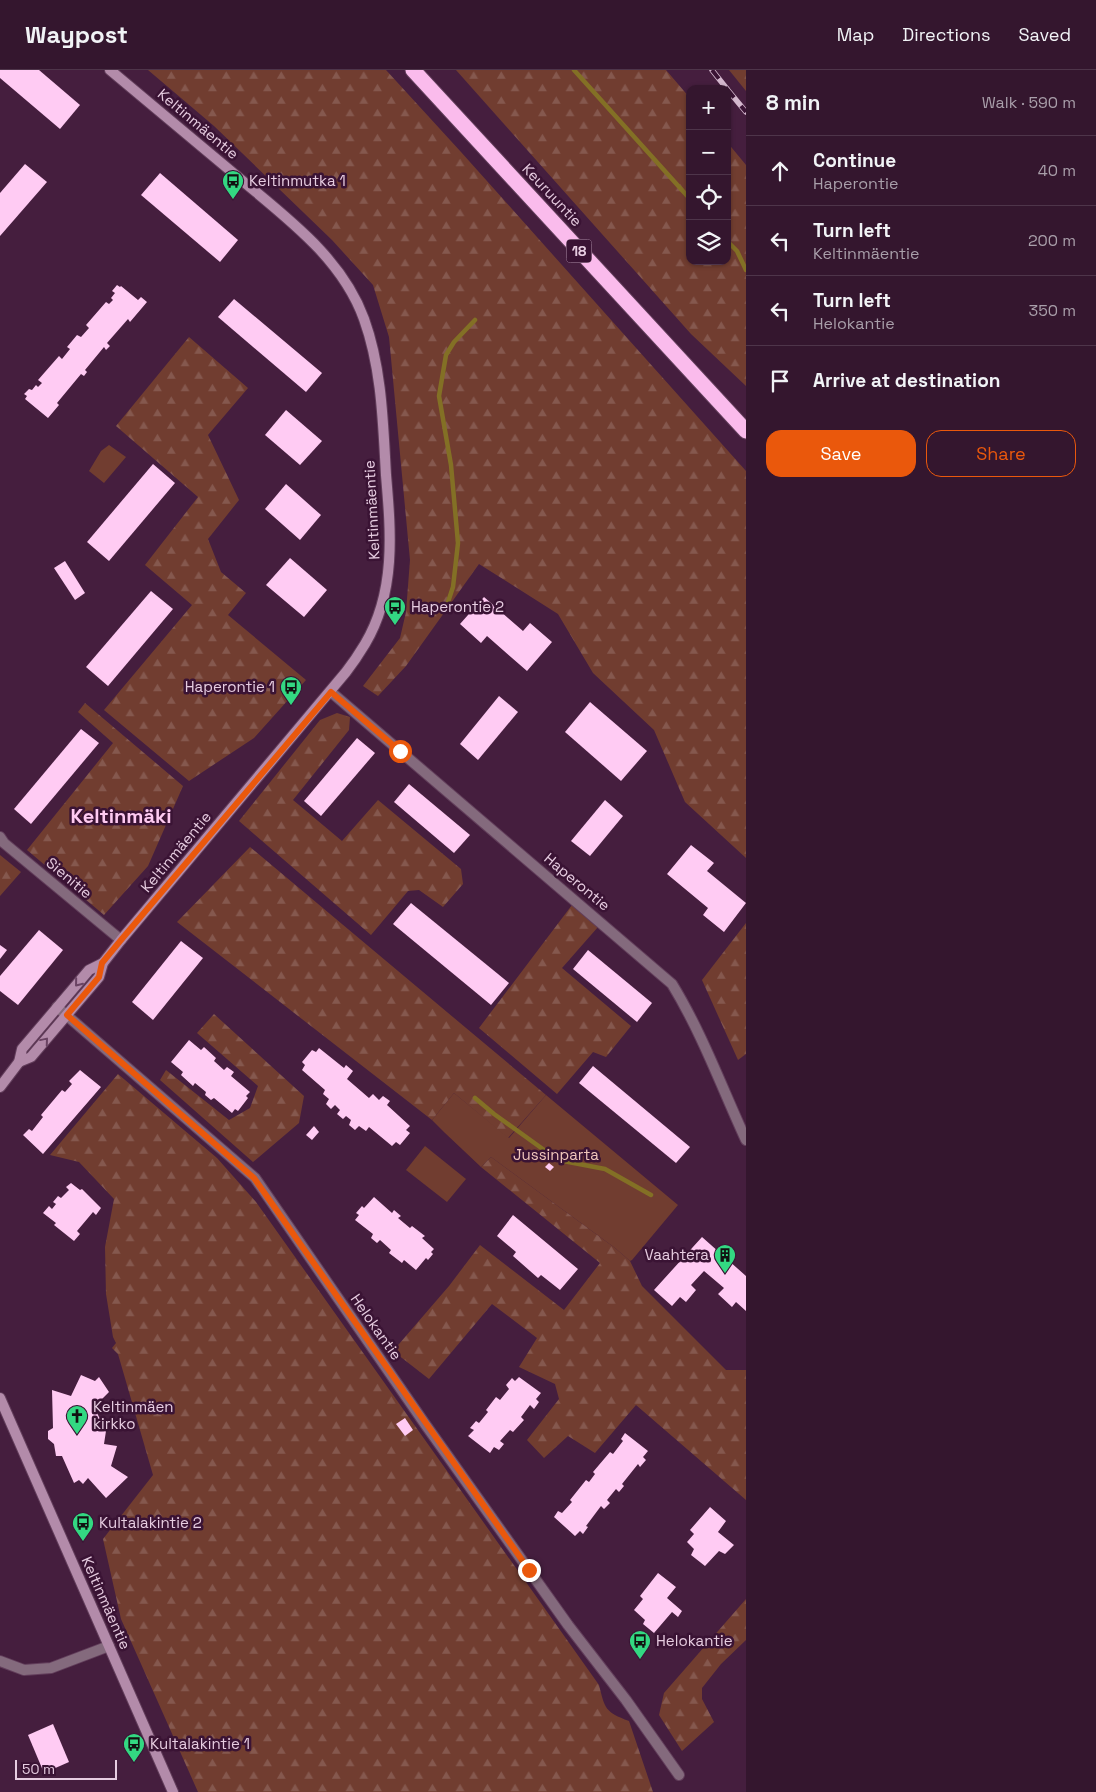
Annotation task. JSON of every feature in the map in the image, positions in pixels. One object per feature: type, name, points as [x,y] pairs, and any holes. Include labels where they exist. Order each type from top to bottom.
[{"type":"highway","name":"Keuruuntie","points":[[413,70],[746,431]]},
{"type":"main road","name":"Keltinmäentie","points":[[0,1086],[19,1062],[22,1049],[57,1007],[89,970],[102,963],[331,692],[366,643],[380,611],[390,566],[391,543],[379,381],[372,344],[364,317],[352,292],[341,275],[309,239],[110,70]]},
{"type":"main road","name":"Keltinmäentie","points":[[19,1062],[31,1057],[99,977],[102,963]]},
{"type":"main road","name":"Keltinmäentie","points":[[0,1398],[173,1792]]},
{"type":"street","name":"Haperontie","points":[[331,692],[672,984],[684,1003],[746,1140]]},
{"type":"street","name":"Sienitie","points":[[0,838],[42,876],[121,940]]},
{"type":"street","name":"Helokantie","points":[[57,1007],[254,1178],[558,1612],[626,1700],[680,1775]]},
{"type":"street","points":[[0,1661],[24,1670],[52,1668],[109,1646]]},
{"type":"green space","points":[[148,70],[386,70],[746,471],[746,858],[685,802],[654,730],[593,673],[558,614],[479,564],[406,666],[378,696],[363,686],[400,638],[406,612],[410,560],[389,337],[373,285],[332,240],[214,126]]},
{"type":"green space","points":[[456,70],[666,70],[686,93],[686,265],[731,265],[731,147],[746,165],[746,386],[691,334]]},
{"type":"green space","points":[[729,70],[746,70],[746,91]]},
{"type":"green space","points":[[189,337],[248,388],[208,435],[239,500],[208,539],[221,572],[246,593],[228,615],[306,680],[254,738],[189,781],[104,710],[192,605],[145,565],[198,497],[116,426]]},
{"type":"green space","points":[[109,445],[126,457],[104,483],[89,471],[101,451]]},
{"type":"green space","points":[[85,703],[183,786],[148,866],[104,915],[27,850],[113,743],[78,712]]},
{"type":"green space","points":[[337,713],[350,717],[349,730],[293,800],[342,841],[378,800],[461,869],[463,884],[443,907],[419,890],[408,891],[371,935],[239,821],[320,720]]},
{"type":"green space","points":[[250,847],[546,1095],[508,1138],[454,1093],[432,1120],[177,922]]},
{"type":"green space","points":[[0,855],[21,872],[0,896]]},
{"type":"green space","points":[[572,905],[598,927],[562,968],[631,1026],[606,1057],[593,1052],[557,1094],[479,1028]]},
{"type":"green space","points":[[746,923],[746,1054],[738,1060],[702,980]]},
{"type":"green space","points":[[214,1014],[304,1096],[299,1123],[253,1162],[160,1080],[166,1070],[229,1120],[250,1108],[258,1086],[197,1033]]},
{"type":"green space","points":[[118,1074],[217,1158],[256,1202],[599,1685],[607,1709],[629,1721],[653,1792],[198,1792],[121,1619],[103,1539],[153,1475],[118,1354],[112,1348],[116,1343],[113,1337],[106,1294],[105,1247],[114,1199],[79,1162],[50,1155]]},
{"type":"green space","name":"Jussinparta","points":[[454,1093],[509,1138],[546,1095],[678,1205],[630,1261],[491,1157],[481,1167],[445,1133],[432,1120]]},
{"type":"green space","points":[[425,1146],[466,1179],[447,1202],[406,1170]]},
{"type":"green space","points":[[491,1157],[630,1261],[642,1286],[726,1370],[746,1370],[746,1500],[636,1405],[595,1453],[568,1436],[544,1458],[527,1440],[559,1399],[555,1384],[519,1367],[537,1338],[492,1304],[429,1379],[393,1351],[449,1286],[480,1245],[564,1310],[600,1263],[481,1167]]},
{"type":"green space","points":[[746,1599],[746,1640],[721,1664],[702,1688],[702,1699],[714,1722],[682,1751],[659,1715],[664,1693]]},
{"type":"building","points":[[0,70],[39,70],[80,105],[60,129],[0,78]]},
{"type":"building","points":[[25,164],[47,182],[0,236],[0,193]]},
{"type":"building","points":[[160,173],[238,240],[220,262],[141,195]]},
{"type":"building","points":[[117,285],[121,286],[138,300],[141,297],[147,302],[130,322],[128,319],[107,343],[110,346],[106,350],[104,347],[85,370],[87,372],[84,376],[81,374],[57,403],[59,405],[48,418],[25,399],[27,396],[24,394],[29,389],[32,390],[36,385],[38,387],[42,383],[38,380],[59,356],[62,359],[70,349],[67,347],[77,335],[81,337],[89,328],[86,325],[106,302],[109,304],[113,300],[111,298],[115,293],[112,291]]},
{"type":"building","points":[[234,299],[322,373],[306,392],[218,317]]},
{"type":"building","points":[[286,410],[322,441],[300,465],[265,435]]},
{"type":"building","points":[[153,464],[175,483],[109,561],[87,542]]},
{"type":"building","points":[[286,484],[321,515],[300,540],[265,509]]},
{"type":"building","points":[[290,558],[327,590],[304,617],[266,585]]},
{"type":"building","points":[[65,561],[85,593],[75,600],[54,568]]},
{"type":"building","points":[[151,591],[173,609],[108,686],[86,667]]},
{"type":"building","points":[[484,597],[523,631],[530,623],[552,642],[527,671],[487,636],[481,643],[460,624]]},
{"type":"building","points":[[499,696],[518,712],[478,760],[460,744]]},
{"type":"building","points":[[590,702],[647,751],[621,781],[565,732]]},
{"type":"building","points":[[81,729],[99,743],[31,824],[14,809]]},
{"type":"building","points":[[357,738],[375,753],[321,816],[304,801]]},
{"type":"building","points":[[409,784],[470,835],[454,853],[394,802]]},
{"type":"building","points":[[605,800],[623,816],[590,856],[571,841]]},
{"type":"building","points":[[691,845],[714,863],[707,871],[746,903],[724,932],[703,915],[708,908],[667,874]]},
{"type":"building","points":[[411,903],[509,983],[491,1005],[393,924]]},
{"type":"building","points":[[39,930],[63,950],[18,1005],[0,991],[0,976]]},
{"type":"building","points":[[181,941],[203,958],[153,1020],[132,1002]]},
{"type":"building","points":[[0,945],[7,950],[0,959]]},
{"type":"building","points":[[588,950],[652,1003],[637,1022],[573,969]]},
{"type":"building","points":[[189,1040],[201,1050],[204,1047],[216,1058],[214,1061],[224,1070],[227,1067],[234,1072],[231,1076],[250,1092],[246,1096],[248,1098],[238,1111],[235,1109],[232,1113],[214,1098],[211,1100],[205,1095],[206,1092],[195,1083],[193,1086],[181,1075],[183,1072],[171,1062]]},
{"type":"building","points":[[319,1048],[344,1068],[346,1065],[353,1071],[347,1079],[369,1098],[373,1094],[379,1100],[383,1096],[390,1101],[387,1105],[410,1126],[406,1130],[410,1133],[400,1145],[396,1142],[392,1146],[369,1127],[366,1131],[359,1126],[355,1130],[349,1125],[351,1120],[346,1116],[343,1119],[337,1114],[340,1110],[335,1105],[331,1109],[326,1104],[329,1099],[323,1094],[325,1090],[302,1070],[305,1065],[302,1062],[312,1050],[316,1052]]},
{"type":"building","points":[[593,1066],[690,1147],[676,1163],[579,1083]]},
{"type":"building","points":[[80,1070],[101,1087],[43,1154],[23,1135],[29,1129],[32,1131],[43,1117],[41,1115],[62,1090],[65,1092],[72,1084],[69,1081]]},
{"type":"building","points":[[314,1126],[319,1132],[312,1140],[306,1135]]},
{"type":"building","points":[[549,1163],[554,1167],[550,1171],[545,1167]]},
{"type":"building","points":[[71,1183],[80,1190],[82,1189],[101,1208],[96,1215],[93,1212],[77,1231],[80,1234],[74,1241],[54,1225],[56,1223],[43,1213],[49,1206],[52,1209],[56,1204],[53,1202],[58,1196],[61,1198],[69,1190],[66,1187]]},
{"type":"building","points":[[374,1197],[392,1213],[394,1210],[401,1216],[398,1218],[410,1228],[412,1226],[425,1236],[422,1238],[434,1249],[431,1252],[433,1254],[428,1260],[426,1258],[416,1270],[404,1260],[402,1263],[389,1253],[391,1250],[380,1240],[377,1243],[371,1238],[373,1234],[355,1220],[359,1215],[356,1213],[362,1206],[364,1208]]},
{"type":"building","points":[[513,1215],[578,1269],[560,1290],[541,1275],[538,1278],[513,1256],[516,1252],[497,1236]]},
{"type":"building","name":"Vaahtera","points":[[702,1237],[746,1276],[746,1311],[736,1302],[732,1307],[718,1294],[724,1288],[704,1271],[691,1285],[696,1290],[686,1302],[680,1297],[672,1306],[654,1290]]},
{"type":"building","name":"Keltinmäen kirkko","points":[[81,1375],[95,1381],[99,1377],[109,1392],[94,1407],[106,1431],[104,1444],[117,1446],[111,1466],[128,1477],[106,1498],[88,1478],[83,1484],[79,1480],[74,1483],[62,1456],[56,1456],[54,1444],[48,1439],[48,1431],[53,1428],[52,1390],[71,1396]]},
{"type":"building","points":[[519,1377],[541,1393],[536,1399],[539,1402],[534,1409],[530,1405],[521,1417],[524,1420],[513,1432],[510,1430],[500,1441],[504,1444],[499,1450],[494,1447],[490,1453],[468,1436],[474,1430],[470,1428],[476,1421],[479,1423],[488,1412],[486,1410],[496,1397],[500,1400],[509,1389],[506,1385],[512,1378],[515,1381]]},
{"type":"building","points":[[405,1418],[413,1430],[405,1436],[396,1424]]},
{"type":"building","points":[[625,1433],[648,1451],[643,1457],[646,1460],[640,1467],[638,1464],[622,1484],[624,1486],[619,1492],[616,1489],[607,1500],[610,1503],[604,1509],[601,1506],[586,1526],[588,1527],[583,1534],[580,1531],[575,1536],[554,1517],[558,1511],[562,1513],[572,1502],[570,1500],[586,1480],[589,1482],[595,1474],[593,1472],[610,1452],[613,1454],[623,1441],[621,1439]]},
{"type":"building","points":[[710,1507],[726,1521],[718,1532],[734,1545],[725,1554],[719,1551],[705,1566],[691,1555],[694,1549],[687,1542],[694,1534],[690,1530]]},
{"type":"building","points":[[658,1573],[676,1587],[667,1598],[682,1611],[678,1617],[672,1612],[654,1633],[643,1624],[645,1620],[634,1610],[643,1599],[640,1596]]},
{"type":"building","points":[[53,1724],[69,1762],[44,1773],[28,1735]]},
{"type":"waterway","points":[[574,70],[686,195]]},
{"type":"waterway","points":[[731,245],[737,251],[746,270]]},
{"type":"waterway","points":[[448,602],[453,587],[458,543],[451,465],[439,396],[446,355],[454,342],[475,320]]},
{"type":"waterway","points":[[475,1098],[558,1160],[605,1169],[651,1195]]},
{"type":"railway","points":[[712,70],[724,85]]},
{"type":"railway","points":[[731,94],[746,112]]},
{"type":"place","name":"Keltinmutka 1","points":[[233,200]]},
{"type":"place","name":"Haperontie 2","points":[[395,626]]},
{"type":"place","name":"Haperontie 1","points":[[291,706]]},
{"type":"place","name":"Vaahtera","points":[[725,1274]]},
{"type":"place","name":"Keltinmäen kirkko","points":[[77,1435]]},
{"type":"place","name":"Kultalakintie 2","points":[[83,1542]]},
{"type":"place","name":"Helokantie","points":[[640,1660]]},
{"type":"place","name":"Kultalakintie 1","points":[[134,1763]]},
{"type":"district","name":"Keltinmäki","points":[[121,816]]},
{"type":"route","points":[[400,751],[331,692],[102,963],[99,977],[67,1015],[254,1178],[529,1570]]}]
